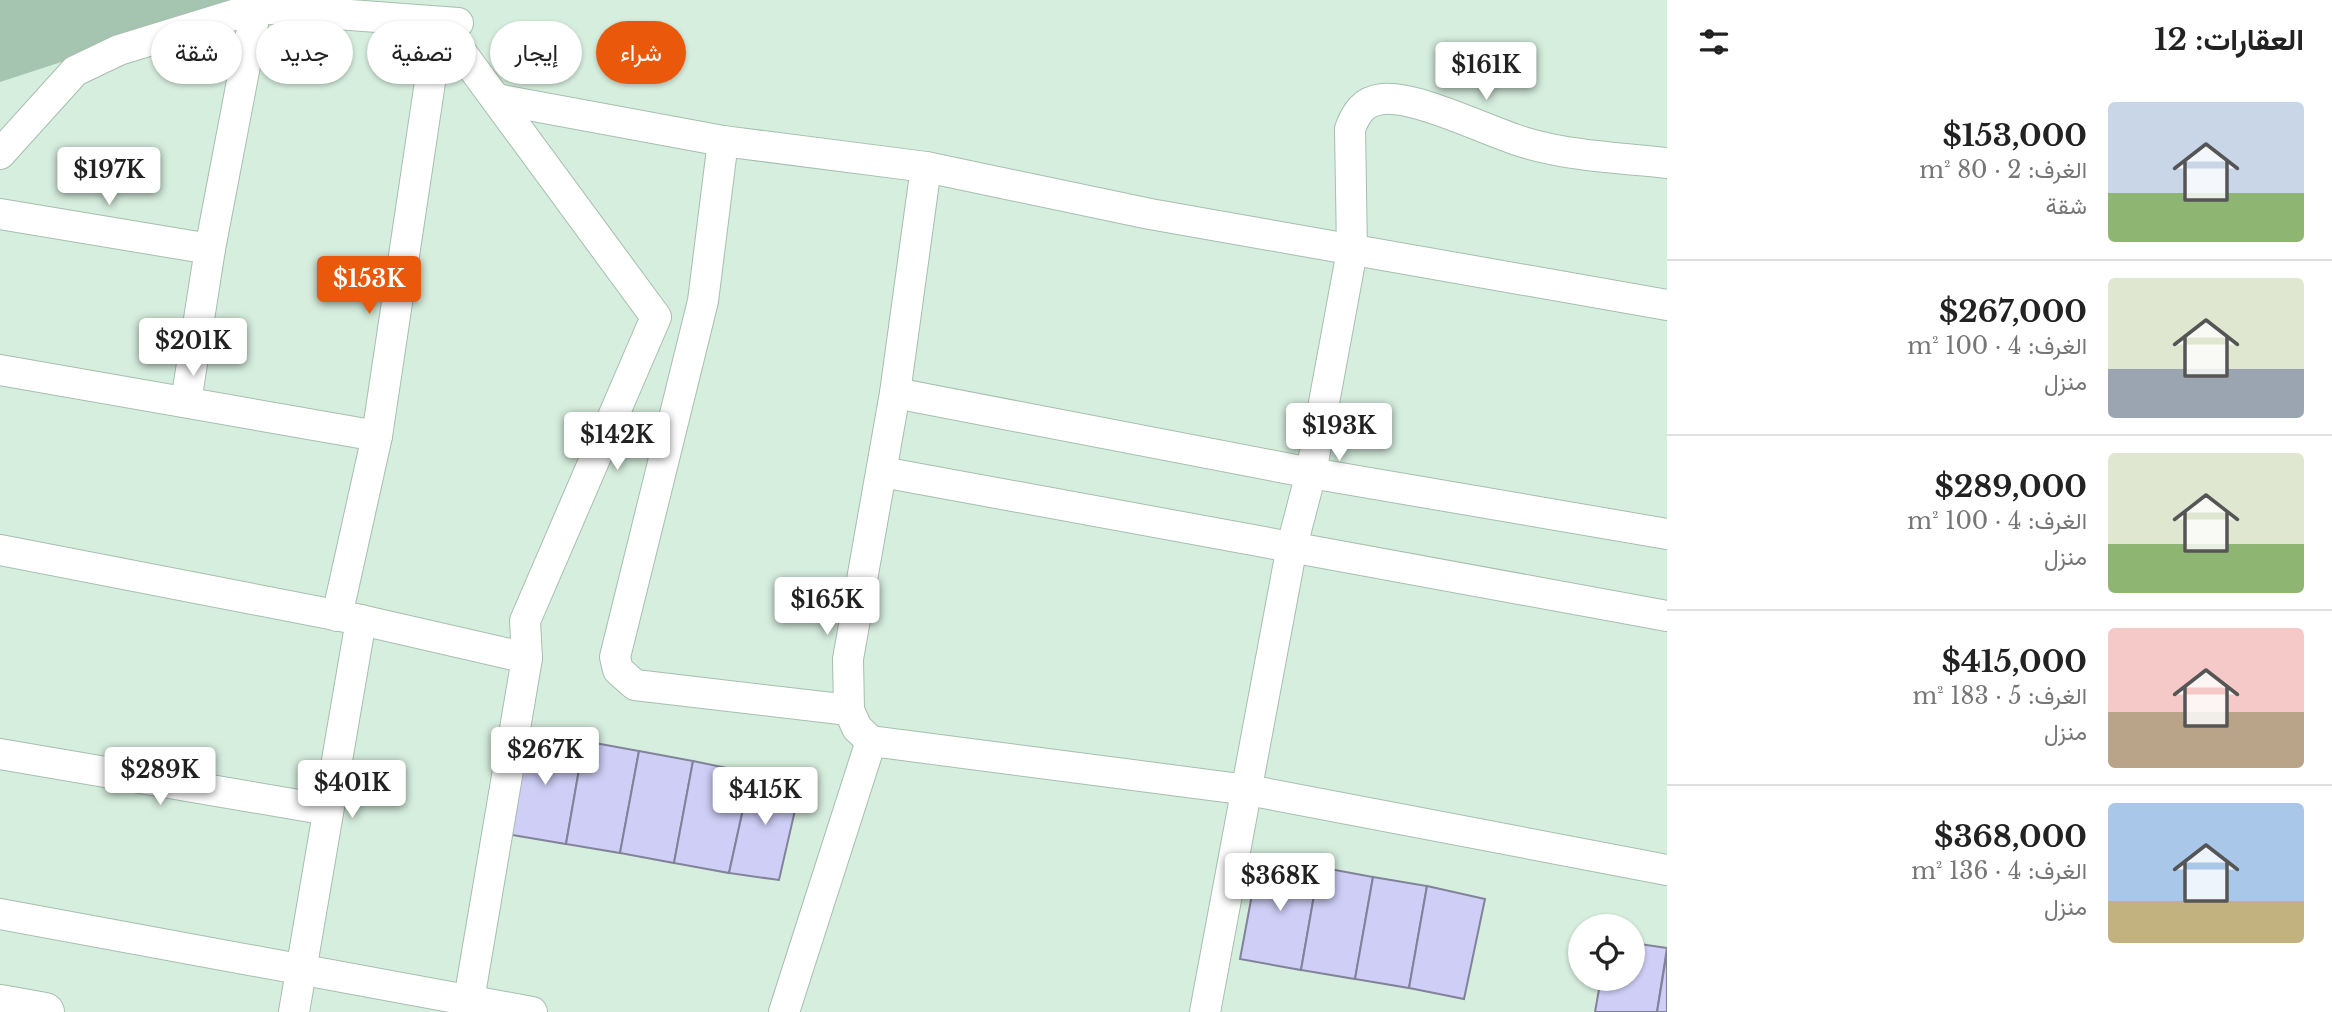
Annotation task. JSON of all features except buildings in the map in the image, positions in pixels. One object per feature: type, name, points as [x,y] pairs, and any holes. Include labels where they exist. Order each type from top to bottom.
[{"type":"highway","points":[[0,1004],[45,1012]]},
{"type":"street","points":[[186,402],[210,249],[256,8]]},
{"type":"street","points":[[0,154],[75,71],[119,50],[256,8],[424,21]]},
{"type":"street","points":[[469,1000],[527,658],[525,621],[656,317],[496,99],[476,66]]},
{"type":"street","points":[[294,1012],[328,810],[349,618],[377,436],[439,84]]},
{"type":"street","points":[[496,99],[723,141],[926,167],[1150,214],[1667,304]]},
{"type":"street","points":[[1205,1012],[1292,546],[1311,473],[1352,251],[1350,130],[1356,113],[1373,101],[1385,99],[1411,103],[1556,150],[1667,163]]},
{"type":"street","points":[[723,141],[703,301],[615,657],[618,670],[635,685],[849,710]]},
{"type":"street","points":[[926,167],[895,393],[848,659],[849,710],[857,728],[871,741],[1248,790],[1667,870]]},
{"type":"street","points":[[0,214],[210,249]]},
{"type":"street","points":[[0,370],[377,436]]},
{"type":"street","points":[[895,393],[1311,473],[1667,534]]},
{"type":"street","points":[[882,472],[1667,616]]},
{"type":"street","points":[[0,550],[349,618],[527,658]]},
{"type":"street","points":[[785,1012],[871,741]]},
{"type":"street","points":[[0,754],[328,810]]},
{"type":"street","points":[[0,914],[301,967],[532,1012]]},
{"type":"green space","points":[[0,0],[361,0],[242,21],[151,21],[151,37],[123,42],[0,82]]}]
